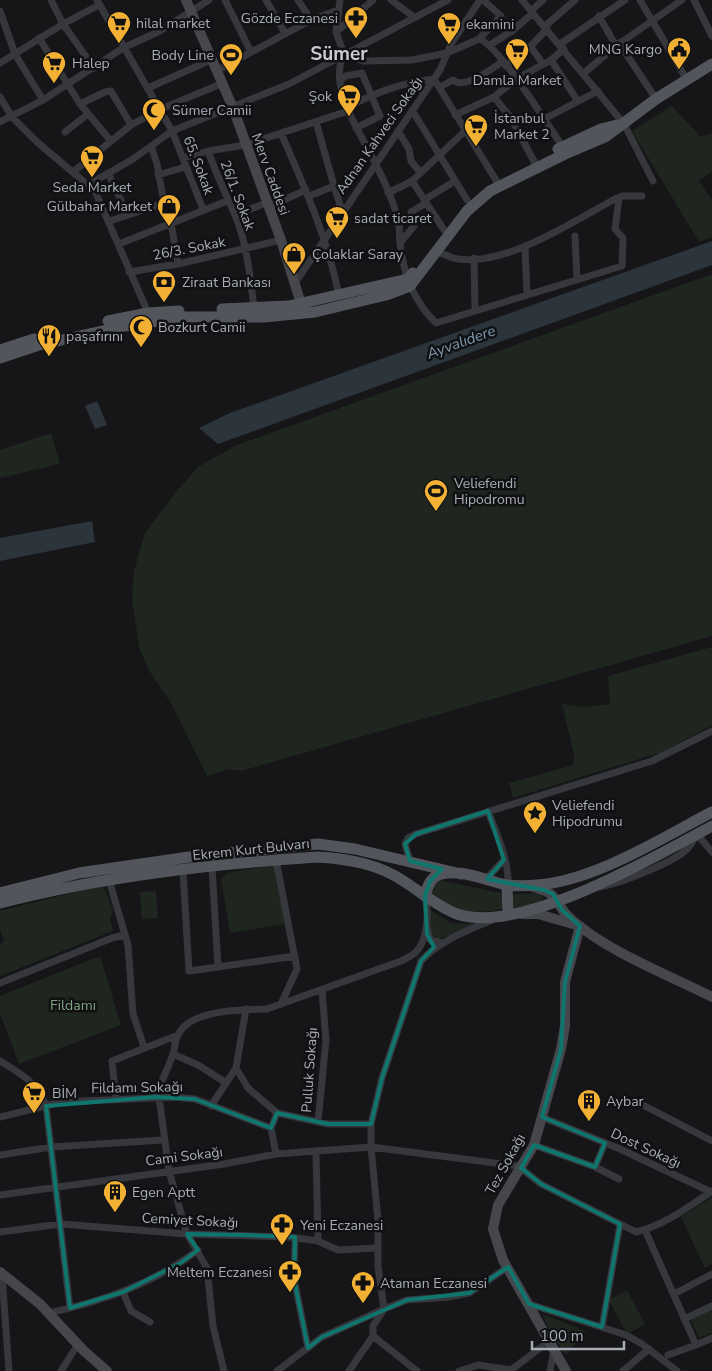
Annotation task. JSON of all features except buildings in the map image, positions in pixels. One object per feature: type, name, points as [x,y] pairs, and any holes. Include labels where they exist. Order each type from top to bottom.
[{"type":"main road","points":[[536,163],[605,137],[656,99],[711,68]]},
{"type":"main road","points":[[0,358],[39,345],[150,318],[264,317],[303,308],[386,295],[409,283],[436,252],[467,211],[498,182],[601,129],[624,124]]},
{"type":"main road","points":[[0,350],[48,334],[150,318],[254,308],[303,308],[339,296],[409,283],[444,230],[467,200],[488,183],[498,182]]},
{"type":"main road","name":"Ekrem Kurt Bulvarı","points":[[0,893],[79,873],[189,856],[318,844],[354,848],[507,885],[527,885],[566,879],[605,866],[712,812]]},
{"type":"main road","name":"Ekrem Kurt Bulvarı","points":[[0,903],[72,885],[212,867],[318,857],[361,863],[389,872],[446,910],[460,915],[494,916],[559,902],[712,826]]},
{"type":"main road","points":[[425,896],[430,881],[435,877],[461,874]]},
{"type":"main road","points":[[507,885],[508,914]]},
{"type":"street","points":[[51,0],[63,24],[94,68]]},
{"type":"street","name":"Merv Caddesi","points":[[186,0],[234,108],[245,145],[281,240],[303,308]]},
{"type":"street","points":[[0,122],[43,100],[123,48],[192,12],[209,0]]},
{"type":"street","points":[[225,0],[251,52]]},
{"type":"street","points":[[266,0],[285,33]]},
{"type":"street","points":[[298,0],[311,20]]},
{"type":"street","points":[[340,0],[336,32],[344,54],[340,63],[340,80],[348,109],[356,128],[376,163],[398,220],[400,243],[409,283],[422,310],[436,323],[622,266],[623,238],[615,229],[619,198]]},
{"type":"street","points":[[336,32],[373,0]]},
{"type":"street","points":[[391,0],[414,17]]},
{"type":"street","points":[[88,185],[172,131],[234,108],[289,84],[414,17],[437,2],[448,0]]},
{"type":"street","points":[[344,54],[363,61],[412,60],[446,53],[479,39],[501,16],[482,0]]},
{"type":"street","name":"Adnan Kahveci Sokağı","points":[[294,283],[434,79],[446,53],[482,0]]},
{"type":"street","points":[[522,0],[584,73],[624,124],[653,181]]},
{"type":"street","points":[[490,45],[512,31],[543,0]]},
{"type":"street","points":[[440,87],[453,80],[457,83],[465,83],[504,64],[531,47],[545,28],[575,0]]},
{"type":"street","points":[[456,115],[494,97],[516,80],[551,60],[562,47],[599,16],[625,0]]},
{"type":"street","points":[[640,0],[687,80]]},
{"type":"street","points":[[584,73],[618,44],[682,0]]},
{"type":"street","points":[[694,0],[712,36]]},
{"type":"street","points":[[0,63],[98,2]]},
{"type":"street","name":"65. Sokak","points":[[98,2],[123,48],[161,109],[183,158],[202,210]]},
{"type":"street","points":[[218,70],[285,33],[311,20],[338,10]]},
{"type":"street","points":[[0,13],[15,54],[43,100]]},
{"type":"street","points":[[599,16],[656,99]]},
{"type":"street","points":[[39,38],[80,104],[111,141]]},
{"type":"street","points":[[479,39],[490,45],[563,147]]},
{"type":"street","points":[[531,47],[543,64]]},
{"type":"street","points":[[148,88],[213,60]]},
{"type":"street","points":[[551,60],[577,100]]},
{"type":"street","points":[[340,80],[346,76],[362,73],[380,116],[356,128]]},
{"type":"street","points":[[183,158],[208,151],[245,145],[281,134],[348,109],[371,96],[404,83],[434,79],[498,182]]},
{"type":"street","points":[[72,172],[131,125],[161,109],[223,83]]},
{"type":"street","points":[[80,104],[105,92],[112,91],[131,125]]},
{"type":"street","points":[[544,119],[577,100],[598,91]]},
{"type":"street","points":[[0,97],[12,117],[36,142],[95,191],[110,221],[129,272],[150,318]]},
{"type":"street","points":[[494,97],[511,118],[536,163]]},
{"type":"street","points":[[412,110],[467,200]]},
{"type":"street","points":[[65,132],[88,114]]},
{"type":"street","points":[[316,122],[342,211]]},
{"type":"street","points":[[388,193],[412,181],[466,130]]},
{"type":"street","points":[[398,131],[409,149],[411,161],[420,172]]},
{"type":"street","points":[[281,134],[307,193],[334,270],[339,296]]},
{"type":"street","points":[[151,146],[157,164],[164,203],[173,222],[178,264]]},
{"type":"street","name":"26/1. Sokak","points":[[208,151],[227,201],[235,215],[245,250],[254,308]]},
{"type":"street","points":[[158,176],[186,167]]},
{"type":"street","points":[[108,173],[128,215]]},
{"type":"street","points":[[412,181],[444,230]]},
{"type":"street","points":[[400,243],[414,226],[411,212],[455,181]]},
{"type":"street","points":[[235,215],[334,186]]},
{"type":"street","points":[[436,252],[457,259],[496,257],[525,246],[619,198],[642,196]]},
{"type":"street","points":[[119,244],[227,201]]},
{"type":"street","points":[[110,221],[164,203]]},
{"type":"street","points":[[575,236],[578,280]]},
{"type":"street","name":"26/3. Sokak","points":[[129,272],[245,250],[281,240]]},
{"type":"street","points":[[525,246],[528,295]]},
{"type":"street","points":[[474,258],[475,311]]},
{"type":"street","points":[[410,862],[405,844],[408,838],[488,810],[658,759],[712,731]]},
{"type":"street","points":[[488,810],[504,860],[508,879],[507,885]]},
{"type":"street","points":[[697,834],[712,852]]},
{"type":"street","points":[[276,860],[297,969],[281,1004]]},
{"type":"street","points":[[486,879],[504,860]]},
{"type":"street","points":[[212,867],[218,967]]},
{"type":"street","points":[[183,871],[189,972],[295,956]]},
{"type":"street","points":[[109,880],[128,945],[133,1014],[144,1047]]},
{"type":"street","points":[[527,885],[554,894],[562,910],[599,940],[712,997]]},
{"type":"street","points":[[425,896],[427,927],[430,940],[443,943]]},
{"type":"street","points":[[349,1371],[373,1336],[373,1326],[384,1309],[378,1248],[378,1220],[371,1147],[371,1124],[382,1078],[421,961],[443,943],[508,914],[538,914],[580,926]]},
{"type":"street","name":"Tez Sokağı","points":[[566,1371],[498,1250],[493,1229],[494,1216],[498,1205],[534,1145],[563,1041],[566,1026],[565,982],[580,926]]},
{"type":"street","points":[[224,1371],[213,1326],[208,1268],[188,1234],[168,1171],[157,1097],[178,1035],[186,1024],[196,1017],[267,1009],[401,961],[416,952],[427,927]]},
{"type":"street","points":[[0,983],[112,938],[125,935]]},
{"type":"street","points":[[416,952],[421,961]]},
{"type":"street","name":"Pulluk Sokağı","points":[[318,1122],[326,1040],[322,990]]},
{"type":"street","points":[[211,1106],[236,1068],[246,1010]]},
{"type":"street","points":[[116,1100],[112,1060],[178,1035]]},
{"type":"street","points":[[173,1054],[225,1082]]},
{"type":"street","points":[[0,1061],[30,1080],[41,1092],[46,1106],[70,1308]]},
{"type":"street","points":[[236,1068],[248,1088],[277,1114],[328,1124],[371,1124]]},
{"type":"street","name":"Fildamı Sokağı","points":[[0,1118],[46,1106],[76,1101],[157,1097],[195,1100],[271,1128]]},
{"type":"street","points":[[643,1105],[712,1141]]},
{"type":"street","points":[[276,1154],[271,1128],[277,1114]]},
{"type":"street","name":"Dost Sokağı","points":[[542,1117],[604,1142],[711,1191]]},
{"type":"street","points":[[0,1155],[51,1148],[163,1140]]},
{"type":"street","points":[[595,1167],[604,1142]]},
{"type":"street","points":[[534,1145],[595,1167],[619,1179]]},
{"type":"street","name":"Cami Sokağı","points":[[0,1195],[224,1164],[276,1154],[371,1147],[518,1166],[521,1168]]},
{"type":"street","points":[[316,1151],[318,1242]]},
{"type":"street","points":[[521,1168],[541,1184],[636,1232],[645,1230],[688,1209],[711,1191]]},
{"type":"street","name":"Cemiyet Sokağı","points":[[0,1232],[61,1224],[188,1234],[295,1238],[318,1242],[338,1250],[378,1248]]},
{"type":"street","points":[[602,1327],[620,1224]]},
{"type":"street","points":[[645,1230],[696,1345]]},
{"type":"street","points":[[295,1238],[294,1279],[308,1348]]},
{"type":"street","points":[[48,1313],[123,1292],[180,1264],[198,1250]]},
{"type":"street","points":[[277,1371],[322,1337],[384,1309],[407,1300],[449,1297],[469,1292],[508,1267]]},
{"type":"street","points":[[1,1274],[48,1313],[107,1371]]},
{"type":"street","points":[[1,1274],[9,1371]]},
{"type":"street","points":[[674,1294],[712,1274]]},
{"type":"street","points":[[123,1292],[131,1311],[150,1322]]},
{"type":"street","points":[[529,1304],[626,1335],[649,1349],[677,1371]]},
{"type":"street","points":[[684,1319],[712,1306]]},
{"type":"street","points":[[373,1336],[417,1371]]},
{"type":"street","points":[[668,1355],[712,1338]]},
{"type":"street","points":[[61,1371],[78,1344]]},
{"type":"street","points":[[459,1371],[478,1365],[512,1370],[551,1346]]},
{"type":"street","points":[[550,1371],[551,1346]]},
{"type":"street","points":[[623,1371],[649,1349]]},
{"type":"highlighted area","points":[[488,811],[504,860],[487,879],[544,890],[553,894],[562,910],[580,926],[565,982],[561,1049],[542,1117],[605,1143],[595,1167],[534,1145],[521,1168],[541,1184],[620,1224],[602,1327],[529,1304],[508,1267],[469,1293],[407,1300],[322,1337],[308,1348],[294,1279],[295,1237],[244,1235],[187,1234],[198,1250],[179,1264],[123,1292],[70,1308],[46,1106],[155,1097],[195,1099],[271,1128],[277,1113],[328,1124],[371,1124],[382,1078],[421,961],[434,947],[427,934],[425,896],[430,881],[442,869],[410,861],[405,844],[416,834]]},
{"type":"green space","points":[[672,106],[701,137],[712,133],[712,171],[699,181],[712,200],[712,237],[699,242],[632,131]]},
{"type":"green space","name":"Veliefendi Hipodromu","points":[[712,274],[712,636],[241,771],[228,769],[207,776],[171,703],[148,669],[139,647],[132,599],[134,571],[145,533],[176,492],[198,467],[237,445]]},
{"type":"green space","points":[[51,433],[60,464],[0,478],[0,450]]},
{"type":"green space","points":[[712,647],[712,725],[662,752],[513,798],[509,783],[573,765],[574,754],[562,704],[583,707],[610,704],[608,676]]},
{"type":"green space","points":[[276,865],[285,924],[230,933],[221,879],[227,873]]},
{"type":"green space","points":[[439,880],[500,893],[503,895],[504,908],[478,912],[452,908],[431,895],[432,884]]},
{"type":"green space","points":[[103,885],[113,910],[110,919],[113,931],[0,976],[0,945],[4,940],[0,929],[0,911]]},
{"type":"green space","points":[[156,891],[158,918],[142,919],[140,892]]},
{"type":"green space","points":[[539,893],[544,897],[541,902],[512,910],[513,894]]},
{"type":"green space","points":[[430,910],[451,923],[480,924],[436,940],[429,931]]},
{"type":"green space","name":"Fildamı","points":[[100,956],[121,1025],[19,1064],[0,1013],[0,996]]},
{"type":"green space","points":[[712,1197],[712,1264],[705,1268],[681,1217]]},
{"type":"green space","points":[[627,1290],[645,1324],[627,1334],[609,1300]]},
{"type":"green space","points":[[712,1308],[712,1333],[699,1338],[690,1318]]},
{"type":"green space","points":[[542,1314],[586,1331],[566,1355],[552,1336]]},
{"type":"water","name":"Ayvalıdere","points":[[712,241],[712,265],[218,444],[199,428],[230,413]]},
{"type":"water","points":[[97,401],[107,425],[95,429],[85,406]]},
{"type":"water","points":[[92,521],[95,542],[0,561],[0,538]]},
{"type":"place","name":"Gözde Eczanesi","points":[[356,39]]},
{"type":"place","name":"hilal market","points":[[119,44]]},
{"type":"place","name":"ekamini","points":[[449,45]]},
{"type":"place","name":"MNG Kargo","points":[[679,70]]},
{"type":"place","name":"Damla Market","points":[[517,71]]},
{"type":"place","name":"Body Line","points":[[231,76]]},
{"type":"place","name":"Halep","points":[[54,84]]},
{"type":"place","name":"Şok","points":[[349,117]]},
{"type":"place","name":"Sümer Camii","points":[[154,131]]},
{"type":"place","name":"İstanbul Market 2","points":[[476,147]]},
{"type":"place","name":"Seda Market","points":[[92,178]]},
{"type":"place","name":"Gülbahar Market","points":[[169,227]]},
{"type":"place","name":"sadat ticaret","points":[[337,239]]},
{"type":"place","name":"Çolaklar Saray","points":[[294,275]]},
{"type":"place","name":"Ziraat Bankası","points":[[164,303]]},
{"type":"place","name":"Bozkurt Camii","points":[[141,348]]},
{"type":"place","name":"paşafırını","points":[[49,357]]},
{"type":"place","name":"Veliefendi Hipodromu","points":[[436,512]]},
{"type":"place","name":"Veliefendi Hipodrumu","points":[[535,834]]},
{"type":"place","name":"BİM","points":[[34,1114]]},
{"type":"place","name":"Aybar","points":[[589,1122]]},
{"type":"place","name":"Egen Aptt","points":[[115,1213]]},
{"type":"place","name":"Yeni Eczanesi","points":[[282,1246]]},
{"type":"place","name":"Meltem Eczanesi","points":[[290,1293]]},
{"type":"place","name":"Ataman Eczanesi","points":[[363,1304]]},
{"type":"district","name":"Sümer","points":[[339,53]]}]
